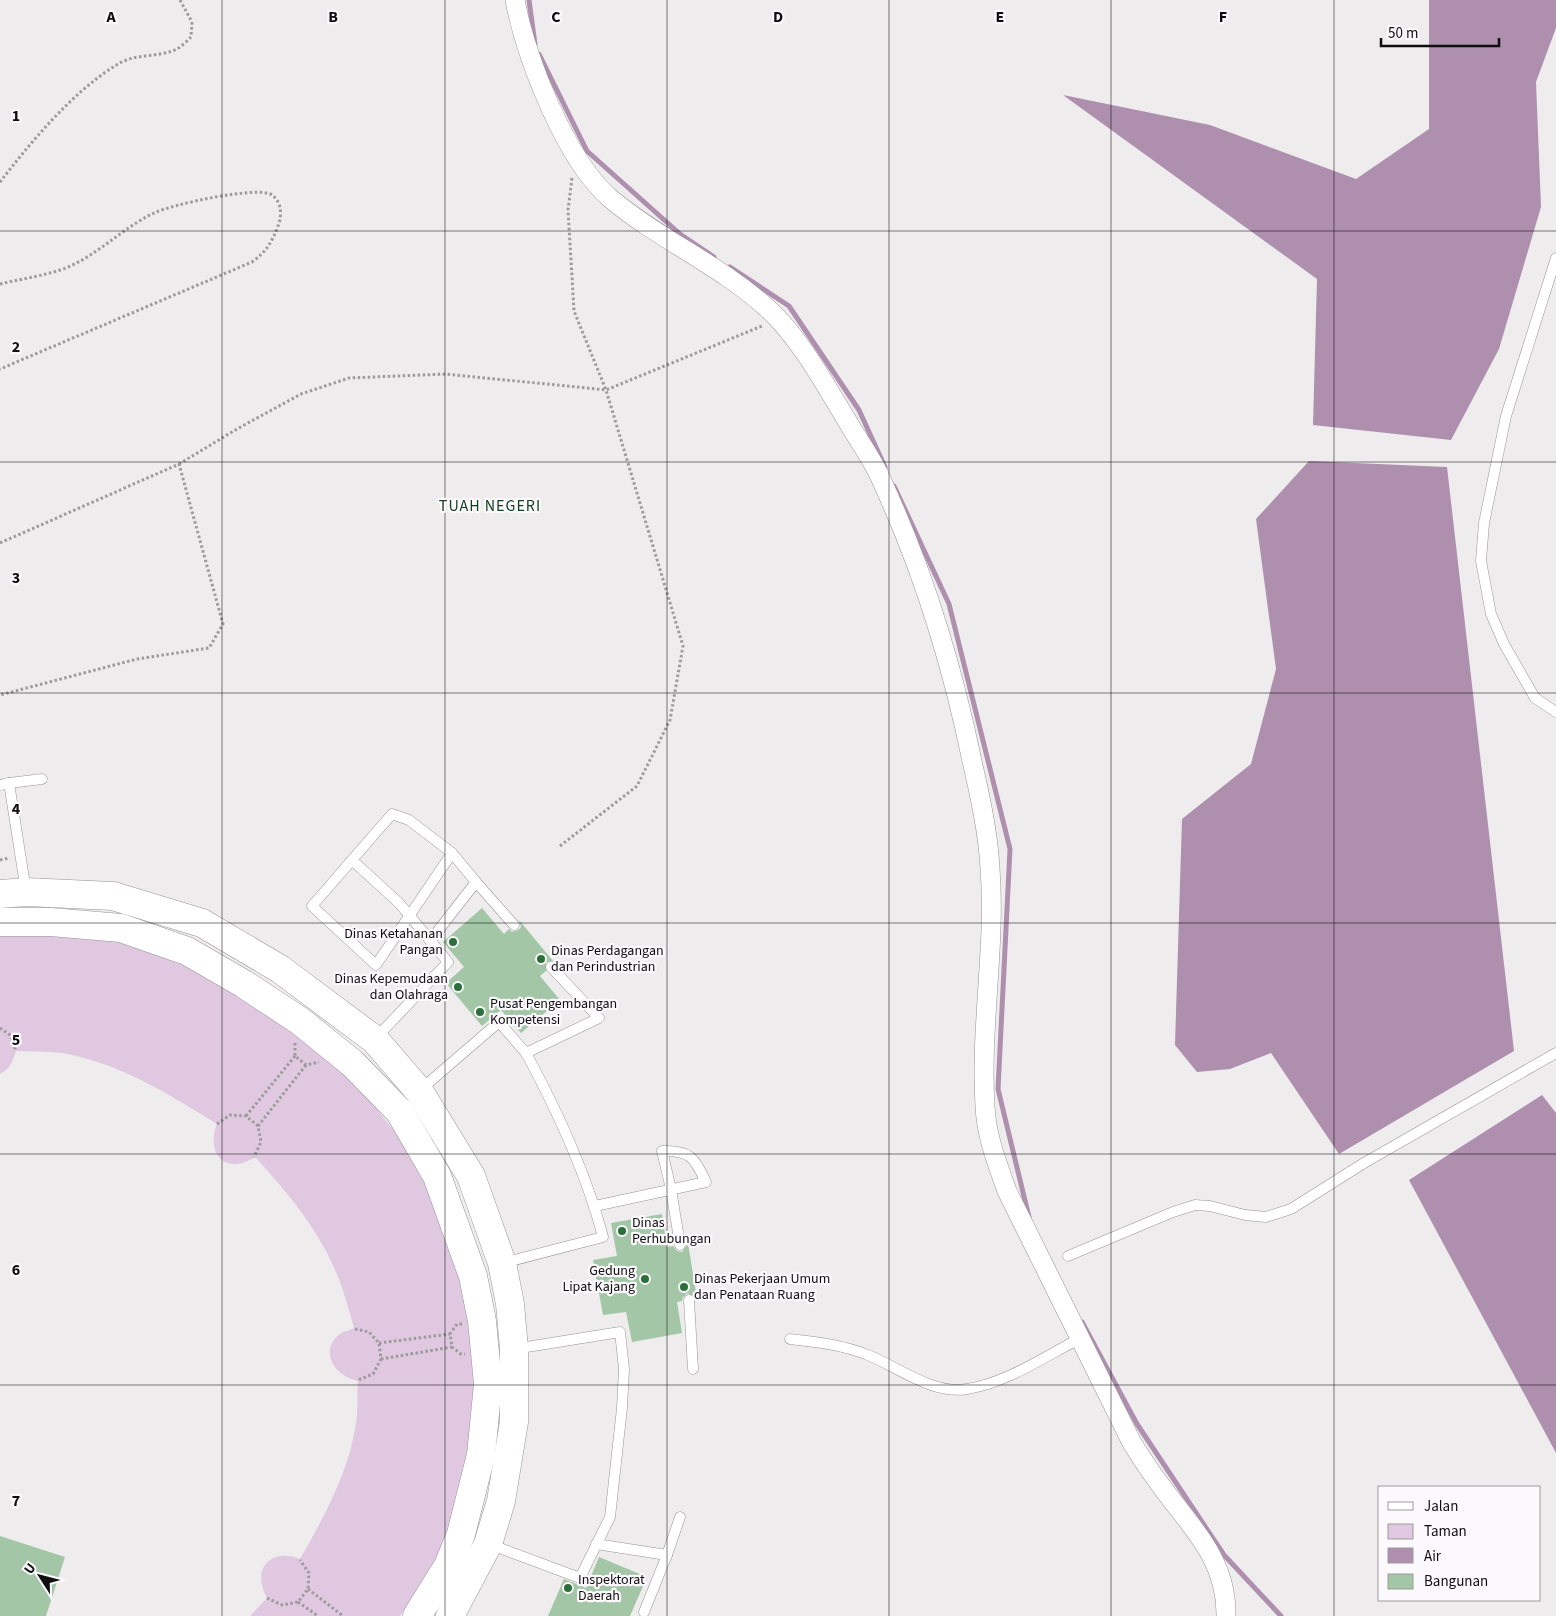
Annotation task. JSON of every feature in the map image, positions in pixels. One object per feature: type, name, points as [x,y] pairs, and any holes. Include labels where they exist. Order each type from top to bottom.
[{"type":"street","points":[[515,0],[522,35],[563,133],[597,186],[630,214],[713,266],[779,319],[830,392],[879,474],[922,579],[960,701],[986,824],[990,869],[991,938],[985,1072],[985,1106],[988,1130],[1007,1191],[1132,1443],[1148,1469],[1202,1538],[1216,1560],[1222,1581],[1226,1616]]},
{"type":"street","points":[[0,922],[51,922],[121,928],[187,951],[244,984],[300,1021],[352,1063],[399,1111],[437,1176],[473,1276],[486,1354],[488,1384],[481,1455],[461,1534],[448,1566],[423,1607],[456,1615],[488,1544],[501,1501],[514,1422],[514,1350],[510,1304],[502,1263],[471,1176],[419,1091],[375,1040],[280,969],[202,923],[113,896],[13,893]]},
{"type":"street","points":[[352,1063],[375,1040]]},
{"type":"street","points":[[399,1111],[419,1091]]},
{"type":"street","points":[[473,1276],[502,1263]]},
{"type":"street","points":[[486,1354],[514,1350]]},
{"type":"street","points":[[461,1534],[488,1544]]},
{"type":"lane","points":[[1556,258],[1506,416],[1484,523],[1481,561],[1491,614],[1504,644],[1524,683],[1535,698],[1556,712]]},
{"type":"lane","points":[[13,893],[4,784],[42,779]]},
{"type":"lane","points":[[452,853],[376,965],[312,906],[353,862],[392,814],[409,820],[452,853],[514,925]]},
{"type":"lane","points":[[353,862],[400,903],[448,962],[375,1040]]},
{"type":"lane","points":[[430,941],[476,882]]},
{"type":"lane","points":[[526,1053],[599,1018],[551,967]]},
{"type":"lane","points":[[419,1091],[499,1022],[526,1053],[554,1105],[580,1163],[595,1206],[603,1237],[502,1263]]},
{"type":"lane","points":[[1068,1256],[1173,1212],[1195,1205],[1210,1206],[1245,1215],[1266,1217],[1291,1209],[1364,1162],[1556,1053]]},
{"type":"lane","points":[[595,1206],[671,1189],[706,1182],[695,1161],[679,1151],[662,1151],[671,1189],[680,1245]]},
{"type":"lane","points":[[688,1300],[693,1369]]},
{"type":"lane","points":[[488,1544],[580,1578],[610,1517],[616,1474],[624,1369],[620,1332],[514,1350]]},
{"type":"lane","points":[[790,1339],[847,1348],[868,1355],[933,1385],[965,1390],[992,1383],[1081,1338]]},
{"type":"lane","points":[[644,1612],[680,1517]]},
{"type":"lane","points":[[596,1544],[667,1555]]},
{"type":"path","points":[[0,182],[61,112],[94,81],[119,63],[138,56],[177,49],[190,37],[192,22],[180,0]]},
{"type":"path","points":[[560,846],[637,786],[670,720],[683,646],[606,390],[574,311],[568,210],[574,152]]},
{"type":"path","points":[[0,284],[64,269],[154,213],[184,203],[258,191],[272,194],[279,203],[281,219],[274,238],[264,253],[252,262],[0,369]]},
{"type":"path","points":[[0,543],[180,464],[237,429],[301,394],[349,378],[446,374],[606,390],[779,319]]},
{"type":"path","points":[[0,695],[137,660],[209,648],[223,624],[180,464]]},
{"type":"path","points":[[0,1028],[10,1034],[16,1051]]},
{"type":"path","points":[[246,1116],[294,1056]]},
{"type":"path","points":[[258,1126],[306,1065]]},
{"type":"path","points":[[217,1124],[230,1115],[246,1116],[258,1126],[261,1142],[254,1157]]},
{"type":"path","points":[[354,1329],[369,1332],[379,1343],[381,1359],[373,1374],[358,1380]]},
{"type":"path","points":[[379,1343],[450,1334]]},
{"type":"path","points":[[381,1359],[452,1348]]},
{"type":"path","points":[[267,1598],[282,1605],[298,1602],[308,1589],[309,1573],[300,1560]]},
{"type":"path","points":[[308,1589],[343,1616]]},
{"type":"path","points":[[298,1602],[318,1616]]},
{"type":"green space","points":[[71,931],[136,944],[194,968],[313,1044],[355,1082],[394,1131],[426,1186],[456,1256],[471,1316],[476,1377],[471,1447],[456,1509],[434,1565],[400,1616],[250,1616],[267,1598],[261,1578],[262,1570],[272,1559],[280,1556],[300,1559],[318,1527],[342,1476],[353,1441],[357,1413],[358,1381],[349,1378],[335,1368],[331,1361],[330,1353],[335,1338],[343,1332],[354,1328],[338,1277],[313,1228],[279,1184],[255,1157],[235,1164],[227,1163],[221,1159],[216,1153],[214,1144],[217,1124],[143,1081],[104,1064],[62,1053],[16,1051],[11,1064],[0,1074],[0,934]]},
{"type":"water","points":[[1429,0],[1556,0],[1556,28],[1536,82],[1541,207],[1499,349],[1451,440],[1313,425],[1317,279],[1063,95],[1210,125],[1356,179],[1429,129]]},
{"type":"water","points":[[1309,461],[1447,467],[1514,1051],[1339,1154],[1271,1053],[1230,1069],[1197,1072],[1175,1045],[1182,819],[1251,764],[1276,669],[1256,519]]},
{"type":"water","points":[[1542,1095],[1556,1113],[1556,1453],[1409,1180]]},
{"type":"building","points":[[482,908],[504,934],[509,929],[512,932],[518,930],[521,927],[519,920],[553,961],[546,962],[546,971],[540,976],[560,1000],[521,1033],[501,1010],[482,1026],[446,983],[464,967],[443,942]]},
{"type":"building","name":"Gedung Lipat Kajang","points":[[662,1214],[667,1247],[673,1246],[677,1251],[682,1252],[688,1243],[697,1299],[688,1293],[683,1297],[682,1301],[677,1302],[682,1333],[632,1342],[626,1312],[603,1315],[593,1260],[617,1256],[611,1223]]},
{"type":"building","points":[[0,1536],[65,1557],[46,1616],[0,1616]]},
{"type":"building","points":[[599,1557],[647,1577],[630,1616],[548,1616],[564,1579],[586,1588]]},
{"type":"waterway","points":[[529,0],[535,44]]},
{"type":"waterway","points":[[539,54],[587,151],[680,234],[714,257]]},
{"type":"waterway","points":[[730,267],[789,306],[859,410],[885,467]]},
{"type":"waterway","points":[[894,486],[949,604],[1010,849],[998,1089],[1029,1217]]},
{"type":"waterway","points":[[1082,1322],[1137,1424],[1224,1555],[1281,1616]]},
{"type":"place","name":"Dinas Ketahanan Pangan","points":[[453,942]]},
{"type":"place","name":"Dinas Perdagangan dan Perindustrian","points":[[541,959]]},
{"type":"place","name":"Dinas Kepemudaan dan Olahraga","points":[[458,987]]},
{"type":"place","name":"Pusat Pengembangan Kompetensi","points":[[480,1012]]},
{"type":"place","name":"Dinas Perhubungan","points":[[622,1231]]},
{"type":"place","name":"Gedung Lipat Kajang","points":[[645,1279]]},
{"type":"place","name":"Dinas Pekerjaan Umum dan Penataan Ruang","points":[[684,1287]]},
{"type":"place","name":"Inspektorat Daerah","points":[[568,1588]]},
{"type":"district","name":"TUAH NEGERI","points":[[490,506]]}]
